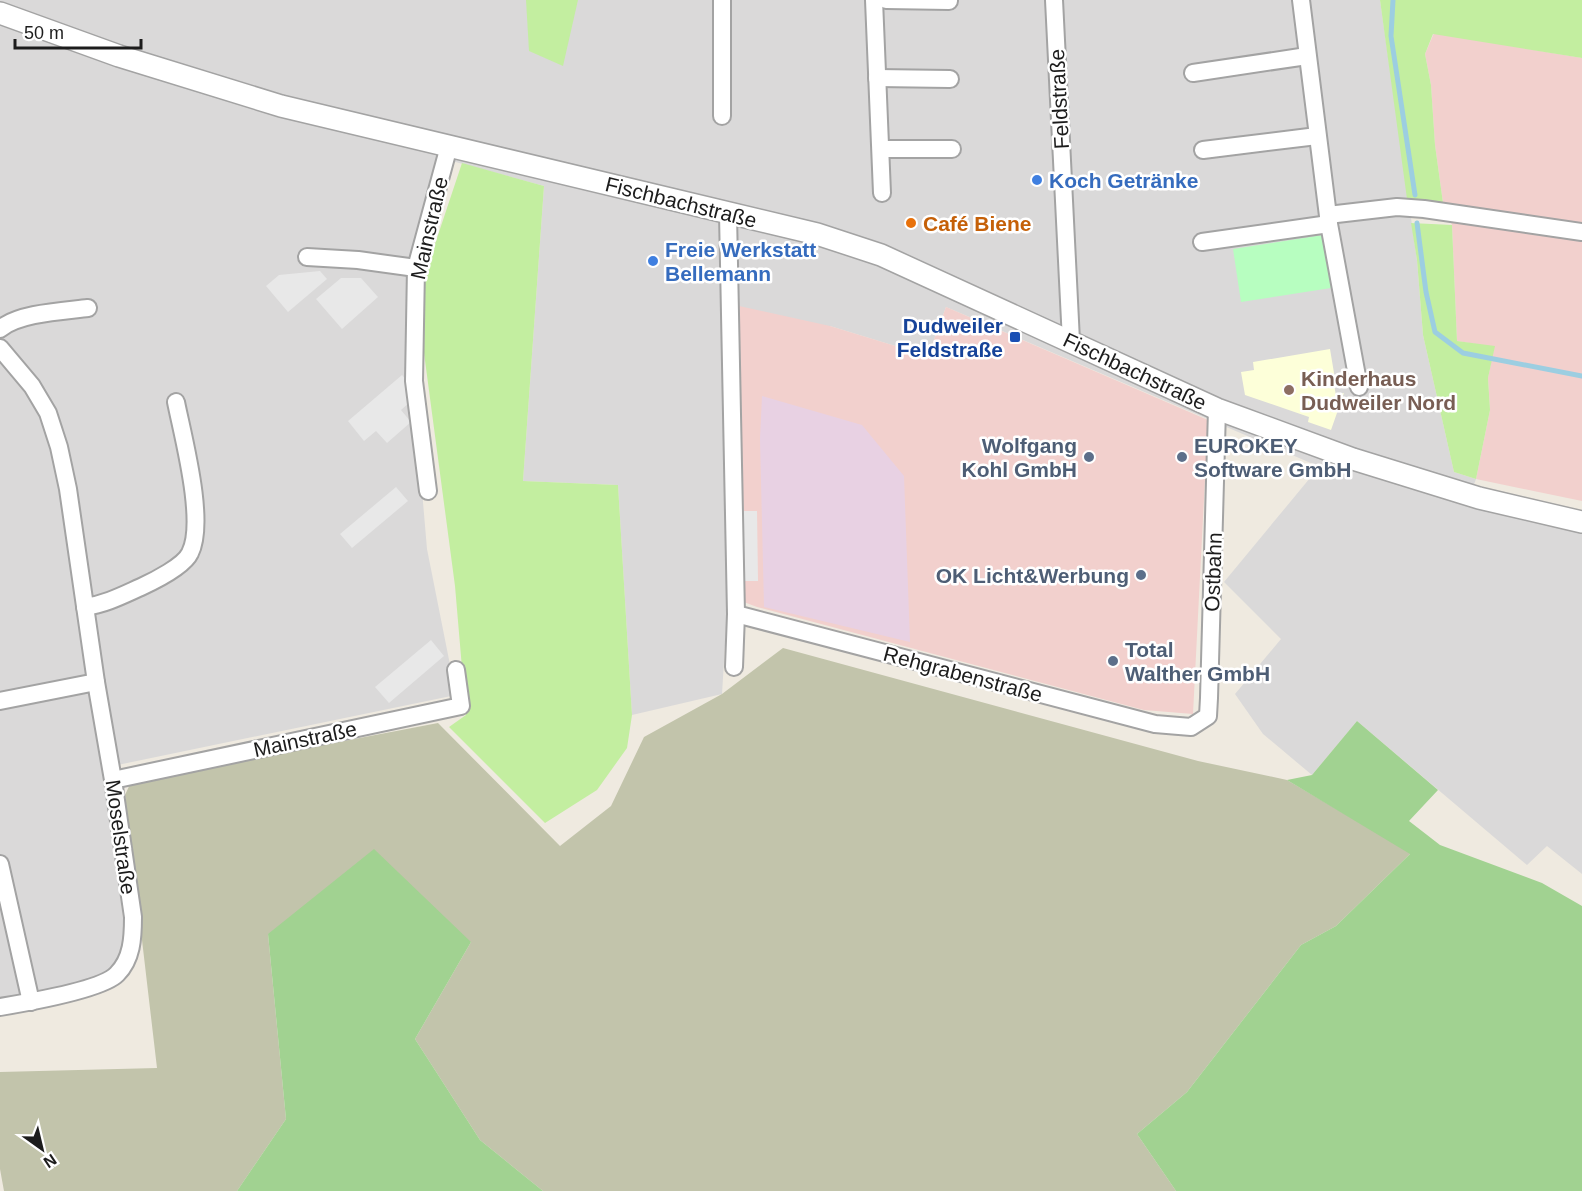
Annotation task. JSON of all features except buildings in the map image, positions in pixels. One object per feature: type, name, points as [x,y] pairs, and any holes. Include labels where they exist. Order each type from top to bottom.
[{"type":"street","points":[[722,0],[722,116]]},
{"type":"street","points":[[874,0],[882,193]]},
{"type":"street","points":[[886,0],[949,1]]},
{"type":"street","name":"Feldstraße","points":[[1054,0],[1071,341]]},
{"type":"street","points":[[1301,0],[1329,220],[1359,387]]},
{"type":"street","name":"Fischbachstraße","points":[[0,13],[119,56],[281,106],[817,234],[881,255],[1217,409],[1353,459],[1479,498],[1582,522]]},
{"type":"street","points":[[1193,73],[1307,56]]},
{"type":"street","points":[[877,78],[950,79]]},
{"type":"street","points":[[1203,150],[1317,136]]},
{"type":"street","name":"Mainstraße","points":[[428,491],[414,381],[416,268],[449,146]]},
{"type":"street","points":[[881,150],[952,149]]},
{"type":"street","points":[[1202,242],[1397,207],[1582,232]]},
{"type":"street","points":[[728,214],[736,614],[734,667]]},
{"type":"street","points":[[307,257],[358,260],[416,268]]},
{"type":"street","points":[[0,329],[6,324],[44,314],[88,308]]},
{"type":"street","name":"Moselstraße","points":[[0,348],[32,386],[48,413],[59,447],[68,489],[133,917],[133,937],[129,957],[117,975],[104,983],[31,1002],[0,1007]]},
{"type":"street","points":[[85,607],[103,604],[155,581],[190,554],[195,534],[194,497],[176,402]]},
{"type":"street","name":"Ostbahn","points":[[1191,727],[1208,716],[1217,409]]},
{"type":"street","name":"Rehgrabenstraße","points":[[736,614],[1155,724],[1191,727]]},
{"type":"street","name":"Mainstraße","points":[[113,780],[461,706],[456,670]]},
{"type":"street","points":[[0,701],[96,682]]},
{"type":"street","points":[[0,864],[31,1002]]},
{"type":"shaded area","points":[[0,0],[1380,0],[1417,260],[1423,335],[1454,472],[1476,479],[1467,504],[1582,530],[1582,874],[1547,846],[1527,865],[1357,721],[1312,775],[1263,734],[1235,694],[1281,639],[1224,582],[1310,478],[1318,480],[1320,467],[946,307],[928,356],[830,326],[728,596],[722,694],[632,715],[618,485],[523,481],[544,186],[437,157],[410,254],[414,397],[427,549],[456,695],[103,768],[126,940],[112,973],[0,1008]]},
{"type":"shaded area","points":[[1434,33],[1582,58],[1582,501],[1476,479],[1490,410],[1488,378],[1494,347],[1457,341],[1452,225],[1443,203],[1435,145],[1431,85],[1425,54]]},
{"type":"shaded area","points":[[320,271],[327,279],[288,312],[266,286],[279,275]]},
{"type":"shaded area","points":[[341,278],[361,278],[378,297],[342,329],[316,299]]},
{"type":"shaded area","points":[[730,304],[830,326],[928,356],[946,307],[1208,420],[1193,714],[1144,710],[757,607],[728,596]]},
{"type":"shaded area","name":"Kinderhaus Dudweiler Nord","points":[[1330,349],[1335,379],[1325,380],[1326,386],[1334,385],[1336,395],[1344,393],[1331,430],[1308,422],[1309,417],[1245,395],[1241,372],[1254,370],[1253,362]]},
{"type":"shaded area","points":[[402,375],[411,385],[410,402],[401,410],[411,422],[387,443],[376,431],[364,441],[348,421]]},
{"type":"shaded area","points":[[762,396],[862,425],[904,476],[910,642],[764,607],[760,439]]},
{"type":"shaded area","points":[[396,487],[408,501],[352,548],[340,534]]},
{"type":"shaded area","points":[[735,511],[757,511],[758,581],[736,581]]},
{"type":"shaded area","points":[[431,640],[444,656],[389,703],[375,687]]},
{"type":"shaded area","points":[[783,648],[1198,761],[1287,780],[1411,853],[1336,926],[1301,945],[1187,1092],[1137,1134],[1176,1191],[543,1191],[480,1140],[415,1039],[471,942],[268,934],[286,1119],[237,1191],[4,1191],[0,1169],[0,1072],[157,1068],[125,795],[131,782],[438,723],[560,846],[611,806],[644,737],[722,694]]},
{"type":"green space","points":[[526,0],[578,0],[563,66],[529,51]]},
{"type":"green space","points":[[1380,0],[1582,0],[1582,58],[1433,34],[1425,54],[1431,85],[1435,145],[1443,203],[1407,199]]},
{"type":"green space","points":[[462,163],[544,186],[523,481],[618,485],[632,715],[627,748],[597,790],[545,823],[449,727],[466,715],[455,586],[424,353],[425,274]]},
{"type":"green space","points":[[1411,223],[1452,225],[1457,341],[1495,346],[1488,378],[1490,410],[1476,479],[1454,472],[1423,335],[1417,260]]},
{"type":"green space","points":[[1323,235],[1331,288],[1241,302],[1233,249]]},
{"type":"green space","points":[[1357,721],[1438,790],[1409,821],[1440,845],[1542,883],[1582,906],[1582,1191],[1176,1191],[1137,1134],[1187,1092],[1301,945],[1336,926],[1410,854],[1287,780],[1312,775]]},
{"type":"green space","points":[[374,849],[471,942],[415,1039],[480,1140],[543,1191],[237,1191],[286,1119],[268,934]]},
{"type":"waterway","points":[[1393,0],[1391,36],[1415,195]]},
{"type":"waterway","points":[[1417,223],[1426,292],[1435,332],[1463,353],[1582,376]]},
{"type":"place","name":"Koch Getränke","points":[[1037,180]]},
{"type":"place","name":"Café Biene","points":[[911,223]]},
{"type":"place","name":"Freie Werkstatt Bellemann","points":[[653,261]]},
{"type":"place","name":"Dudweiler Feldstraße","points":[[1015,337]]},
{"type":"place","name":"Kinderhaus Dudweiler Nord","points":[[1289,390]]},
{"type":"place","name":"Wolfgang Kohl GmbH","points":[[1089,457]]},
{"type":"place","name":"EUROKEY Software GmbH","points":[[1182,457]]},
{"type":"place","name":"OK Licht&Werbung","points":[[1141,575]]},
{"type":"place","name":"Total Walther GmbH","points":[[1113,661]]}]
